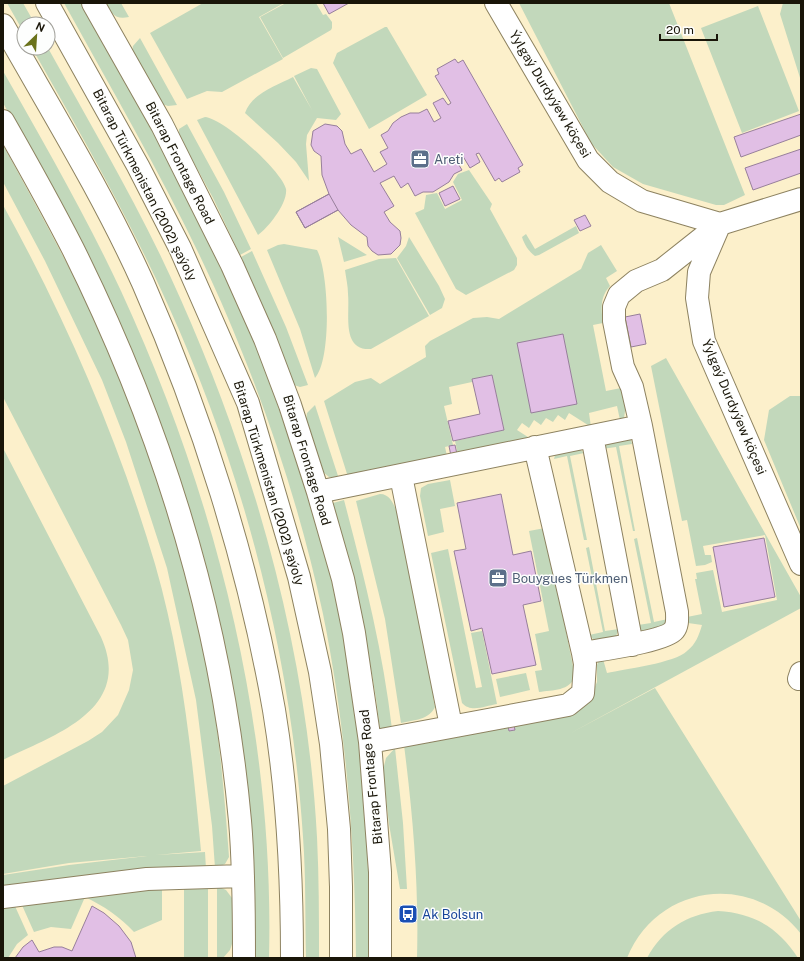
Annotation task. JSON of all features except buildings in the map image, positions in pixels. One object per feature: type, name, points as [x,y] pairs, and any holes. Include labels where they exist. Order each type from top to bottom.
[{"type":"street","name":"Bitarap Türkmenistan (2002) şaýoly","points":[[48,3],[138,166],[180,248],[248,403],[299,577],[320,672],[331,744],[339,829],[341,958]]},
{"type":"street","name":"Bitarap Frontage Road","points":[[93,3],[162,125],[232,265],[265,339],[290,405],[318,492],[343,579],[351,618],[370,742],[380,872],[380,958]]},
{"type":"street","name":"Ýylgaý Durdyýew köçesi","points":[[496,3],[588,160],[610,182],[642,200],[720,224],[699,272],[697,298],[704,341],[801,564]]},
{"type":"street","points":[[3,26],[108,211],[143,284],[200,430],[237,548],[263,654],[274,712],[283,778],[292,909],[292,958]]},
{"type":"street","points":[[3,121],[73,249],[98,303],[152,432],[176,499],[203,599],[221,688],[234,765],[240,822],[243,876],[244,958]]},
{"type":"street","points":[[583,653],[632,645],[667,635],[674,631],[677,624],[677,612],[641,426],[632,387],[624,367],[614,321],[614,307],[619,295],[636,281],[662,270],[720,224],[801,200]]},
{"type":"street","points":[[318,492],[641,426]]},
{"type":"street","points":[[592,436],[632,645]]},
{"type":"street","points":[[370,742],[568,705],[583,693],[585,664],[583,653],[535,448]]},
{"type":"street","points":[[401,476],[451,726]]},
{"type":"street","points":[[3,897],[147,878],[243,876]]},
{"type":"green space","points":[[7,3],[23,3],[30,16],[16,16],[16,19]]},
{"type":"green space","points":[[64,3],[82,3],[157,138],[193,207],[227,277],[266,371],[315,519],[336,600],[346,651],[360,752],[370,907],[371,958],[356,958],[354,872],[351,828],[348,785],[338,699],[323,614],[307,547],[278,448],[242,352],[203,262],[159,174]]},
{"type":"green space","points":[[106,3],[121,3],[129,17],[117,17]]},
{"type":"green space","points":[[203,3],[284,3],[259,17],[283,59],[222,92],[207,91],[187,99],[150,33]]},
{"type":"green space","points":[[286,3],[316,3],[323,15],[326,14],[332,22],[332,28],[283,58],[260,17]]},
{"type":"green space","points":[[519,3],[669,3],[745,195],[724,205],[716,205],[643,184],[613,167],[591,143]]},
{"type":"green space","points":[[783,3],[801,3],[801,81],[780,14]]},
{"type":"green space","points":[[758,6],[799,111],[742,133],[701,28]]},
{"type":"green space","points":[[387,27],[427,95],[369,129],[333,63],[337,53]]},
{"type":"green space","points":[[140,38],[177,105],[168,106],[162,104],[132,51],[133,46]]},
{"type":"green space","points":[[37,56],[53,56],[118,172],[151,236],[181,300],[208,364],[254,495],[273,562],[289,630],[302,699],[311,768],[317,837],[319,882],[319,958],[306,958],[303,837],[297,768],[288,700],[260,565],[241,498],[195,368],[168,305],[137,239],[86,143]]},
{"type":"green space","points":[[311,68],[317,69],[341,114],[336,120],[317,118],[307,135],[306,144],[309,181],[296,162],[278,143],[245,113],[248,106],[259,95],[293,77],[312,110],[294,76]]},
{"type":"green space","points":[[3,71],[79,207],[121,291],[155,369],[185,450],[211,532],[233,616],[250,701],[262,787],[268,873],[269,958],[253,958],[224,647],[44,175],[3,103]]},
{"type":"green space","points":[[205,117],[225,126],[251,147],[274,170],[286,189],[286,195],[281,208],[267,227],[258,235],[197,120]]},
{"type":"green space","points":[[187,124],[224,192],[251,249],[240,255],[213,198],[179,135],[179,129]]},
{"type":"green space","points":[[3,145],[64,258],[93,316],[132,408],[168,510],[188,580],[204,650],[220,753],[229,857],[225,864],[215,868],[212,826],[196,700],[167,568],[126,442],[102,380],[45,261],[3,182]]},
{"type":"green space","points":[[469,170],[492,204],[490,209],[517,258],[517,265],[514,270],[466,295],[456,289],[415,213],[424,209],[426,195],[437,193],[445,209],[462,200],[453,182],[458,174]]},
{"type":"green space","points":[[3,205],[48,292],[89,380],[140,517],[164,599],[185,706],[201,851],[156,855],[205,852],[206,869],[110,872],[3,888],[3,875],[69,865],[147,856],[69,863],[3,874],[3,786],[102,732],[118,715],[129,690],[133,670],[128,640],[121,625],[3,397]]},
{"type":"green space","points":[[576,226],[579,233],[535,256],[527,248],[522,237],[526,234],[535,249]]},
{"type":"green space","points":[[338,237],[367,255],[344,262]]},
{"type":"green space","points":[[409,237],[439,286],[445,299],[442,308],[430,315],[397,258],[406,246]]},
{"type":"green space","points":[[284,244],[317,250],[321,261],[326,295],[326,335],[324,353],[320,368],[315,378],[300,329],[267,250]]},
{"type":"green space","points":[[601,245],[617,271],[606,278],[610,286],[604,294],[602,303],[603,323],[593,325],[606,391],[621,388],[626,405],[624,418],[620,420],[617,406],[589,413],[591,427],[569,413],[565,420],[558,415],[553,422],[546,418],[541,425],[534,420],[529,428],[522,423],[517,430],[531,439],[458,455],[455,441],[504,430],[492,375],[472,379],[472,382],[449,387],[452,404],[444,406],[453,445],[445,447],[447,456],[348,477],[324,401],[355,382],[371,378],[380,384],[426,357],[425,346],[430,341],[473,318],[487,317],[499,319],[581,269],[588,253]]},
{"type":"green space","points":[[252,251],[286,327],[308,385],[300,387],[294,385],[274,332],[241,257]]},
{"type":"green space","points":[[396,258],[429,316],[371,349],[361,348],[355,344],[351,338],[349,330],[348,291],[345,270],[379,259]]},
{"type":"green space","points":[[666,358],[801,597],[801,608],[569,734],[655,688],[801,921],[801,934],[781,914],[757,901],[732,894],[707,895],[682,901],[660,914],[641,933],[627,958],[417,958],[415,851],[404,745],[507,723],[509,731],[515,730],[514,722],[590,698],[597,682],[597,665],[599,660],[603,659],[607,673],[661,662],[681,655],[695,642],[702,625],[688,623],[687,617],[702,614],[695,579],[697,579],[696,573],[713,570],[722,612],[777,600],[765,535],[703,546],[705,555],[711,555],[712,562],[705,565],[696,566],[687,520],[682,521],[651,366]]},
{"type":"green space","points":[[790,396],[801,396],[801,529],[764,440],[769,410]]},
{"type":"green space","points":[[315,405],[339,479],[329,477],[323,472],[306,421],[307,413]]},
{"type":"green space","points":[[627,438],[631,440],[632,444],[619,446],[635,531],[633,531],[616,447],[602,449],[603,445]]},
{"type":"green space","points":[[3,448],[101,637],[108,662],[107,684],[98,701],[84,716],[65,729],[3,760]]},
{"type":"green space","points":[[579,448],[584,453],[570,456],[587,540],[584,540],[567,456],[554,459],[555,455]]},
{"type":"green space","points":[[450,480],[455,506],[440,509],[444,532],[428,536],[420,496],[421,488],[428,484]]},
{"type":"green space","points":[[380,494],[386,495],[392,501],[396,510],[398,509],[436,697],[433,697],[435,707],[429,715],[421,719],[401,723],[385,619],[356,501]]},
{"type":"green space","points":[[344,500],[366,585],[378,642],[384,671],[392,729],[380,730],[372,673],[366,644],[354,587],[333,503]]},
{"type":"green space","points":[[545,528],[575,676],[573,681],[565,687],[539,692],[535,671],[542,670],[535,634],[549,631],[529,531]]},
{"type":"green space","points":[[637,538],[654,622],[668,619],[664,627],[642,631],[639,629],[638,625],[651,623],[634,539]]},
{"type":"green space","points":[[589,547],[605,631],[619,629],[616,636],[594,640],[589,635],[603,632],[586,548]]},
{"type":"green space","points":[[448,549],[476,688],[482,687],[471,633],[482,631],[497,704],[470,708],[462,703],[431,553]]},
{"type":"green space","points":[[526,673],[530,690],[500,697],[496,679]]},
{"type":"green space","points":[[395,748],[403,823],[407,889],[400,889],[389,824],[383,770],[386,758]]},
{"type":"green space","points":[[184,886],[208,886],[208,958],[184,958]]},
{"type":"green space","points":[[217,886],[226,890],[232,898],[232,944],[230,950],[223,958],[217,958]]},
{"type":"green space","points":[[138,889],[162,890],[162,920],[134,932],[111,912],[85,897],[71,929],[51,927],[34,932],[21,903]]},
{"type":"green space","points":[[14,904],[28,935],[17,944],[8,958],[3,958],[3,906]]},
{"type":"green space","points":[[718,911],[743,915],[764,924],[783,938],[798,958],[647,958],[660,939],[676,925],[696,916]]},
{"type":"place","name":"Areti","points":[[420,159]]},
{"type":"place","name":"Bouygues Türkmen","points":[[498,578]]},
{"type":"place","name":"Ak Bolsun","points":[[408,914]]}]
